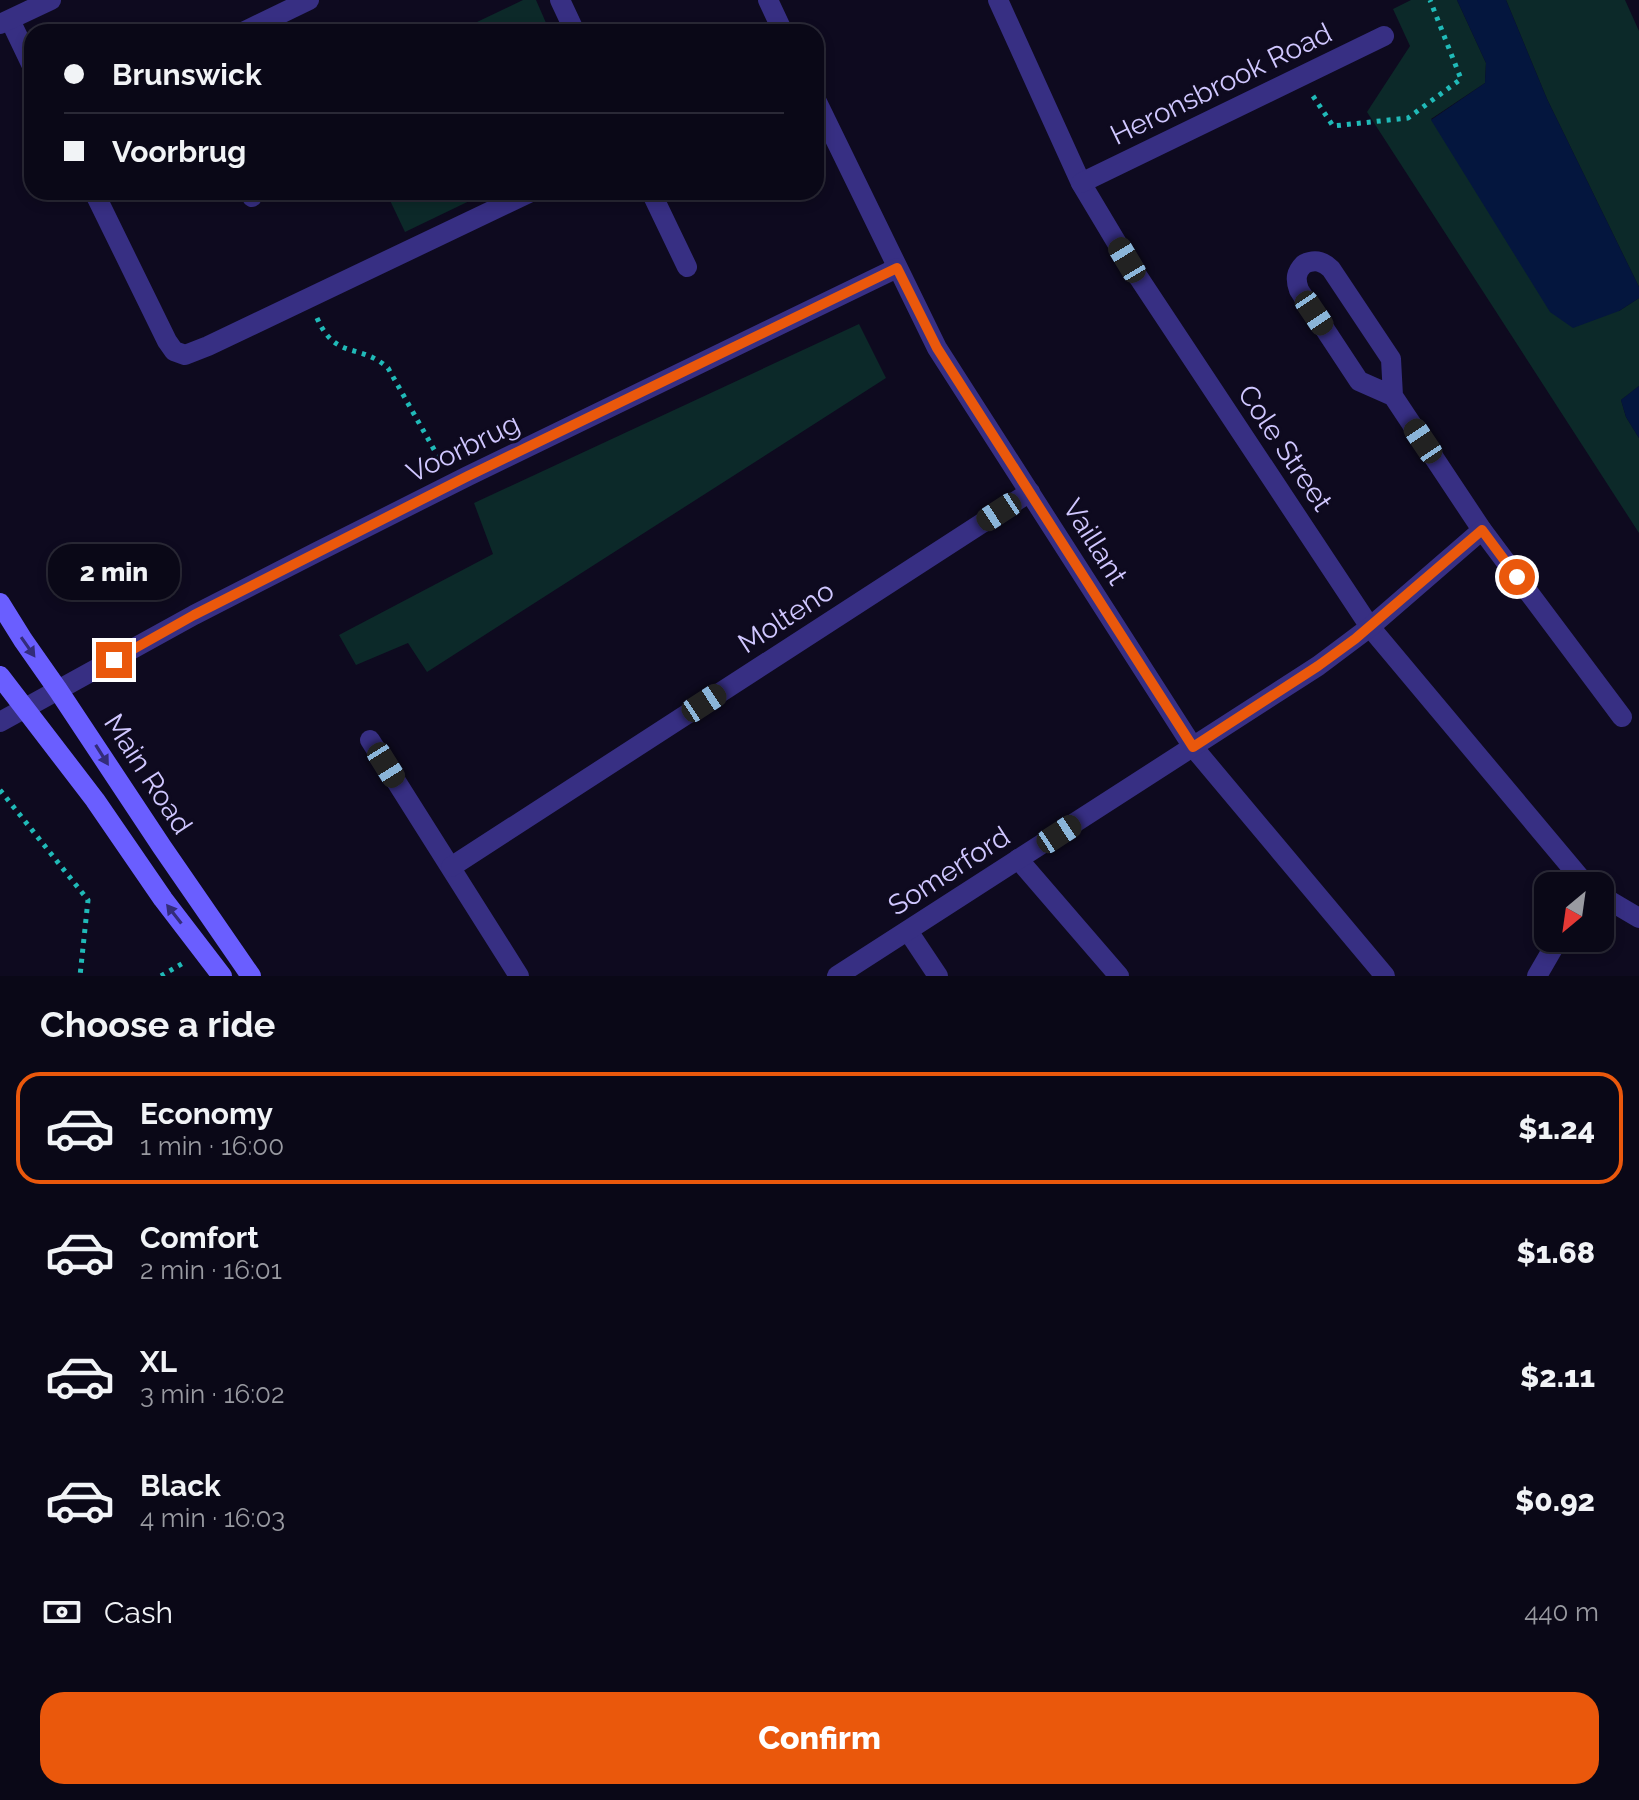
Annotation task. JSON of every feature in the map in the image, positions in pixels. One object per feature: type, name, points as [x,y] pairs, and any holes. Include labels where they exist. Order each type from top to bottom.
[{"type":"main road","name":"Main Road","points":[[0,603],[251,976]]},
{"type":"main road","name":"Main Road","points":[[0,676],[95,800],[163,899],[222,976]]},
{"type":"street","points":[[24,53],[5,22],[51,0]]},
{"type":"street","points":[[260,24],[309,0]]},
{"type":"street","points":[[560,0],[571,24]]},
{"type":"street","points":[[768,0],[779,24]]},
{"type":"street","name":"Cole Street","points":[[998,0],[1081,183],[1134,271],[1370,627],[1575,872]]},
{"type":"street","name":"Heronsbrook Road","points":[[1081,183],[1384,36]]},
{"type":"street","name":"Vaillant","points":[[824,117],[937,348],[1193,747],[1385,976]]},
{"type":"street","points":[[98,200],[167,341],[174,351],[185,355],[514,200]]},
{"type":"street","points":[[655,200],[687,267]]},
{"type":"street","points":[[1393,396],[1359,381],[1299,290],[1296,276],[1304,264],[1311,261],[1326,264],[1339,282],[1391,359],[1393,396],[1482,530],[1622,717]]},
{"type":"street","name":"Voorbrug","points":[[0,722],[194,615],[468,476],[897,268]]},
{"type":"street","name":"Molteno","points":[[451,867],[1030,492]]},
{"type":"street","name":"Somerford","points":[[837,976],[1318,666],[1370,627],[1482,530]]},
{"type":"street","points":[[370,740],[519,976]]},
{"type":"street","points":[[1018,859],[1119,976]]},
{"type":"street","points":[[1614,903],[1639,918]]},
{"type":"street","points":[[908,931],[938,976]]},
{"type":"street","points":[[1537,976],[1551,952]]},
{"type":"path","points":[[1300,77],[1333,126],[1408,118],[1461,79],[1430,0]]},
{"type":"path","points":[[308,299],[332,341],[347,350],[368,353],[388,368],[436,453],[468,476]]},
{"type":"path","points":[[0,790],[88,900],[80,976]]},
{"type":"green space","points":[[523,0],[536,0],[546,24],[473,24]]},
{"type":"green space","points":[[1411,0],[1457,0],[1486,63],[1485,83],[1431,119],[1619,311],[1639,298],[1639,386],[1621,400],[1626,417],[1639,438],[1639,533],[1367,112],[1410,46],[1393,9]]},
{"type":"green space","points":[[1506,0],[1625,0],[1639,31],[1639,287],[1547,99]]},
{"type":"green space","points":[[390,200],[471,200],[405,232]]},
{"type":"green space","points":[[859,324],[886,378],[427,672],[408,643],[356,665],[339,635],[493,554],[474,503]]},
{"type":"water","points":[[1457,0],[1506,0],[1547,99],[1639,287],[1639,298],[1619,311],[1573,328],[1550,312],[1431,120],[1485,83],[1486,63]]},
{"type":"water","points":[[1639,386],[1639,438],[1626,417],[1621,400]]},
{"type":"route","points":[[114,660],[194,615],[468,476],[897,268],[937,348],[1193,747],[1355,639],[1482,530],[1517,577]]}]
